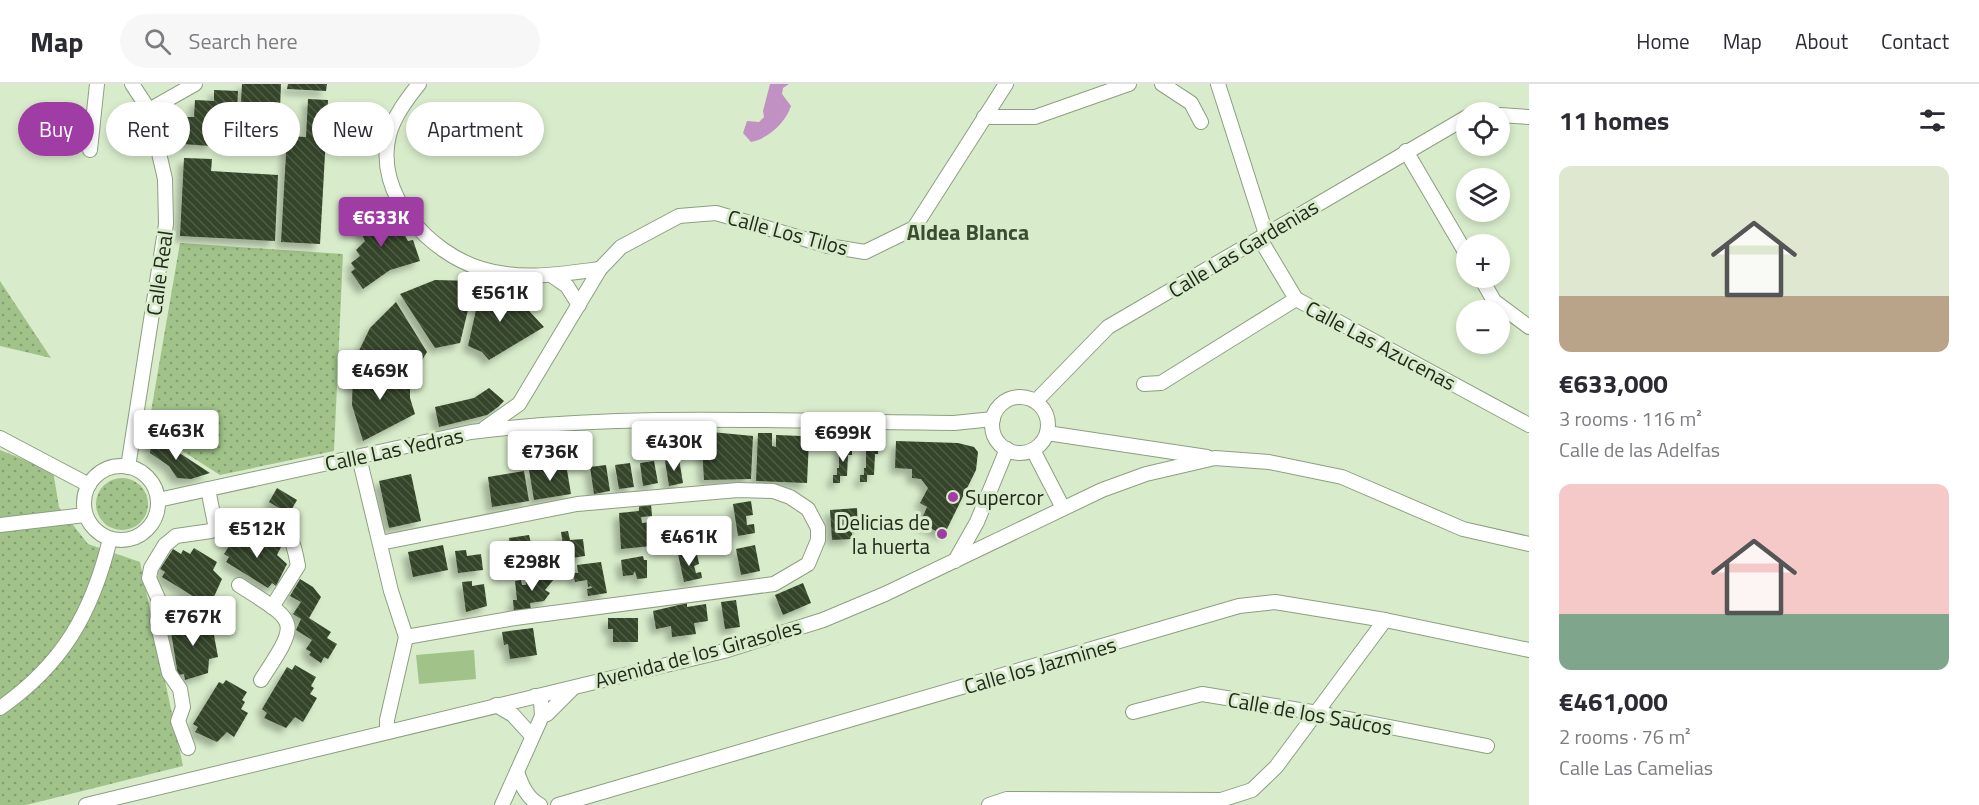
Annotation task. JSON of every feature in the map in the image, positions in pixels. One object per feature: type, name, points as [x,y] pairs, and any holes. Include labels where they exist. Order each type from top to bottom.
[{"type":"street","points":[[94,112],[97,84]]},
{"type":"street","name":"Calle Real","points":[[132,84],[144,102]]},
{"type":"street","points":[[163,102],[195,84]]},
{"type":"street","points":[[419,84],[406,99],[389,135],[387,157],[390,179],[397,199],[423,233],[453,255],[481,269],[525,276],[600,269]]},
{"type":"street","name":"Calle Los Tilos","points":[[478,431],[519,404],[600,269],[621,247],[679,216],[716,213],[828,246],[865,252],[914,228],[946,182],[1006,84]]},
{"type":"street","points":[[984,117],[1035,117],[1129,84]]},
{"type":"street","points":[[1162,84],[1191,103],[1201,122]]},
{"type":"street","name":"Calle Las Azucenas","points":[[1218,84],[1263,237],[1296,299],[1529,424]]},
{"type":"street","points":[[1510,116],[1529,117]]},
{"type":"street","name":"Calle Las Gardenias","points":[[1036,401],[1108,327],[1456,123]]},
{"type":"street","points":[[1406,151],[1456,236]]},
{"type":"street","name":"Calle Real","points":[[128,467],[166,225],[165,178],[160,156]]},
{"type":"street","points":[[551,275],[567,286],[579,304]]},
{"type":"street","points":[[1486,288],[1494,301],[1529,327]]},
{"type":"street","points":[[1144,384],[1161,383],[1296,299]]},
{"type":"street","points":[[1015,397],[1026,397],[1036,401],[1044,410],[1048,421],[1047,433],[1042,443],[1033,450],[1015,452],[1007,449],[995,436],[993,419],[997,409],[1015,397]]},
{"type":"street","points":[[519,404],[526,416],[544,424]]},
{"type":"street","name":"Calle Las Yedras","points":[[158,500],[478,431],[585,420],[954,423],[993,419]]},
{"type":"street","points":[[1047,433],[1215,458]]},
{"type":"street","points":[[0,438],[88,485]]},
{"type":"street","points":[[955,561],[977,522],[1007,449]]},
{"type":"street","points":[[1033,450],[1063,508]]},
{"type":"street","points":[[358,457],[391,591],[406,638],[387,720],[387,732]]},
{"type":"street","name":"Avenida de los Girasoles","points":[[86,805],[724,651],[823,620],[955,561],[1063,508],[1146,474],[1215,458],[1269,462],[1342,477],[1463,529],[1529,544]]},
{"type":"street","points":[[128,467],[148,478],[158,500],[153,521],[138,537],[124,541],[110,539],[91,525],[86,514],[84,505],[88,485],[105,470],[128,467]]},
{"type":"street","points":[[208,489],[217,527]]},
{"type":"street","points":[[380,543],[577,504],[738,490],[773,491],[790,497],[808,509],[818,528],[818,540],[808,564],[774,584],[515,618],[406,638]]},
{"type":"street","points":[[0,525],[86,514]]},
{"type":"street","points":[[188,748],[178,721],[183,707],[180,689],[169,673],[157,621],[161,605],[149,578],[151,568],[165,545],[176,536],[258,518],[270,519],[286,529],[294,542],[298,566],[272,607]]},
{"type":"street","points":[[0,708],[25,690],[74,635],[93,597],[110,539]]},
{"type":"street","points":[[238,585],[286,618],[287,640],[261,680]]},
{"type":"street","name":"Calle los Jazmines","points":[[558,805],[1239,606],[1275,602],[1385,620],[1529,650]]},
{"type":"street","points":[[988,805],[1007,800],[1130,802],[1221,800],[1252,790],[1276,767],[1385,620]]},
{"type":"street","points":[[502,805],[518,772],[529,731],[576,685]]},
{"type":"street","name":"Calle de los Saúcos","points":[[1133,712],[1202,694],[1318,713],[1487,746]]},
{"type":"street","points":[[529,731],[522,712],[531,697],[541,701],[542,716]]},
{"type":"street","points":[[496,705],[529,731]]},
{"type":"street","points":[[518,772],[522,786],[532,801],[540,805]]},
{"type":"green space","points":[[180,243],[343,254],[334,451],[220,475],[148,429]]},
{"type":"green space","points":[[0,281],[51,358],[0,346]]},
{"type":"green space","points":[[0,450],[53,471],[59,507],[88,544],[140,562],[183,766],[26,805],[0,805]]},
{"type":"green space","points":[[117,478],[127,478],[141,485],[148,504],[141,523],[127,530],[117,530],[107,526],[100,519],[96,509],[96,499],[100,489],[107,482]]},
{"type":"green space","points":[[474,650],[476,679],[419,684],[416,655]]},
{"type":"shaded area","points":[[770,84],[789,84],[783,88],[782,94],[791,106],[776,129],[751,142],[743,133],[747,121],[759,122],[764,117],[763,111]]},
{"type":"building","points":[[242,84],[281,84],[280,102],[241,102]]},
{"type":"building","points":[[288,84],[327,84],[326,91],[287,89]]},
{"type":"building","points":[[214,90],[238,91],[238,102],[202,102],[202,145],[190,145],[190,117],[194,117],[195,100],[214,101]]},
{"type":"building","points":[[308,99],[328,100],[328,102],[312,102],[312,156],[325,156],[320,244],[281,242],[286,156],[300,156],[300,137],[306,137]]},
{"type":"building","points":[[184,158],[212,159],[211,171],[278,175],[275,241],[180,236]]},
{"type":"building","points":[[388,206],[399,229],[401,228],[408,241],[413,240],[420,261],[390,270],[363,289],[351,272],[355,269],[351,263],[360,256],[356,250],[365,241],[355,220]]},
{"type":"building","points":[[435,280],[475,281],[460,343],[435,348],[400,294]]},
{"type":"building","points":[[482,283],[517,298],[544,327],[489,360],[482,352],[468,346]]},
{"type":"building","points":[[396,302],[427,352],[413,375],[354,361],[370,328]]},
{"type":"building","points":[[353,367],[410,380],[410,398],[415,414],[363,441],[352,405]]},
{"type":"building","points":[[489,388],[504,401],[498,407],[487,415],[439,427],[435,407],[474,398]]},
{"type":"building","points":[[701,431],[753,436],[751,479],[704,480]]},
{"type":"building","points":[[758,433],[772,433],[772,446],[776,447],[776,435],[801,436],[801,440],[809,440],[807,483],[756,481]]},
{"type":"building","points":[[152,435],[210,473],[191,479],[177,478],[169,466],[150,453]]},
{"type":"building","points":[[896,441],[958,443],[974,447],[978,452],[976,470],[944,535],[920,523],[927,507],[920,503],[928,488],[921,479],[912,478],[912,469],[895,468]]},
{"type":"building","points":[[839,446],[852,447],[852,455],[848,455],[847,476],[840,476],[840,483],[833,483],[833,475],[837,475],[837,468],[839,468]]},
{"type":"building","points":[[866,446],[878,446],[878,454],[875,454],[874,475],[867,475],[867,482],[860,482],[860,475],[864,475],[864,468],[866,468]]},
{"type":"building","points":[[679,459],[683,483],[669,486],[665,461]]},
{"type":"building","points":[[654,461],[658,483],[643,486],[640,463]]},
{"type":"building","points":[[630,463],[634,487],[619,489],[615,465]]},
{"type":"building","points":[[566,464],[571,494],[534,500],[529,470]]},
{"type":"building","points":[[606,465],[610,491],[594,494],[590,467]]},
{"type":"building","points":[[524,471],[529,501],[492,507],[488,477]]},
{"type":"building","points":[[411,474],[421,521],[389,528],[379,481]]},
{"type":"building","points":[[277,488],[297,500],[289,514],[269,502]]},
{"type":"building","points":[[751,501],[753,515],[746,516],[747,525],[754,524],[755,533],[738,536],[733,504]]},
{"type":"building","points":[[651,504],[652,516],[641,517],[642,523],[649,522],[652,546],[621,549],[619,513],[639,511],[639,506]]},
{"type":"building","points":[[857,508],[858,533],[852,533],[852,539],[832,540],[830,510]]},
{"type":"building","points":[[568,531],[570,540],[583,539],[585,556],[565,559],[561,532]]},
{"type":"building","points":[[258,533],[281,547],[277,555],[287,564],[276,586],[272,583],[268,588],[226,562],[229,557],[224,554],[237,534],[245,539],[247,535],[254,539]]},
{"type":"building","points":[[529,535],[535,560],[513,564],[512,560],[508,561],[506,550],[510,549],[509,538]]},
{"type":"building","points":[[443,545],[448,570],[413,577],[408,552]]},
{"type":"building","points":[[755,545],[760,571],[741,575],[736,549]]},
{"type":"building","points":[[194,548],[217,562],[213,570],[222,579],[212,601],[207,598],[204,603],[162,577],[165,572],[160,569],[173,549],[181,554],[183,550],[190,554]]},
{"type":"building","points":[[466,550],[467,556],[481,554],[483,570],[458,573],[455,551]]},
{"type":"building","points":[[689,551],[690,556],[697,554],[699,564],[694,566],[696,573],[701,572],[702,578],[684,582],[678,554]]},
{"type":"building","points":[[643,556],[644,560],[647,560],[647,578],[637,579],[635,571],[633,575],[623,576],[621,560]]},
{"type":"building","points":[[601,562],[607,593],[588,596],[587,589],[592,588],[591,586],[588,587],[587,580],[575,582],[573,573],[578,573],[577,565]]},
{"type":"building","points":[[544,571],[554,579],[545,590],[550,593],[544,601],[530,603],[531,610],[514,612],[513,600],[517,600],[515,581],[521,580],[522,585],[526,585],[526,580],[532,573],[538,578]]},
{"type":"building","points":[[300,579],[313,587],[321,597],[309,618],[331,632],[327,638],[337,644],[328,659],[324,657],[321,663],[309,655],[311,652],[306,649],[312,640],[296,630],[301,619],[293,614],[301,602],[290,596]]},
{"type":"building","points":[[472,581],[472,586],[484,584],[487,606],[466,612],[462,582]]},
{"type":"building","points":[[803,583],[811,603],[783,615],[775,595]]},
{"type":"building","points":[[736,600],[740,627],[725,629],[721,602]]},
{"type":"building","points":[[687,603],[687,607],[706,604],[708,621],[694,623],[696,634],[672,637],[671,626],[656,629],[653,611]]},
{"type":"building","points":[[198,615],[200,625],[204,624],[205,632],[213,630],[218,657],[209,659],[208,673],[185,680],[184,674],[178,675],[170,626],[176,625],[174,619]]},
{"type":"building","points":[[608,618],[638,618],[638,642],[613,642],[613,629],[608,629]]},
{"type":"building","points":[[533,628],[537,655],[510,659],[508,644],[504,645],[502,632]]},
{"type":"building","points":[[295,665],[316,677],[310,694],[317,698],[303,722],[295,717],[286,728],[264,718],[267,713],[262,709],[287,667],[292,670]]},
{"type":"building","points":[[226,680],[247,692],[242,700],[245,702],[241,709],[248,713],[234,737],[227,732],[217,742],[195,732],[198,727],[193,724],[219,682],[223,684]]},
{"type":"place","name":"Supercor","points":[[953,497]]},
{"type":"place","name":"Delicias de la huerta","points":[[942,534]]},
{"type":"district","name":"Aldea Blanca","points":[[968,232]]}]
